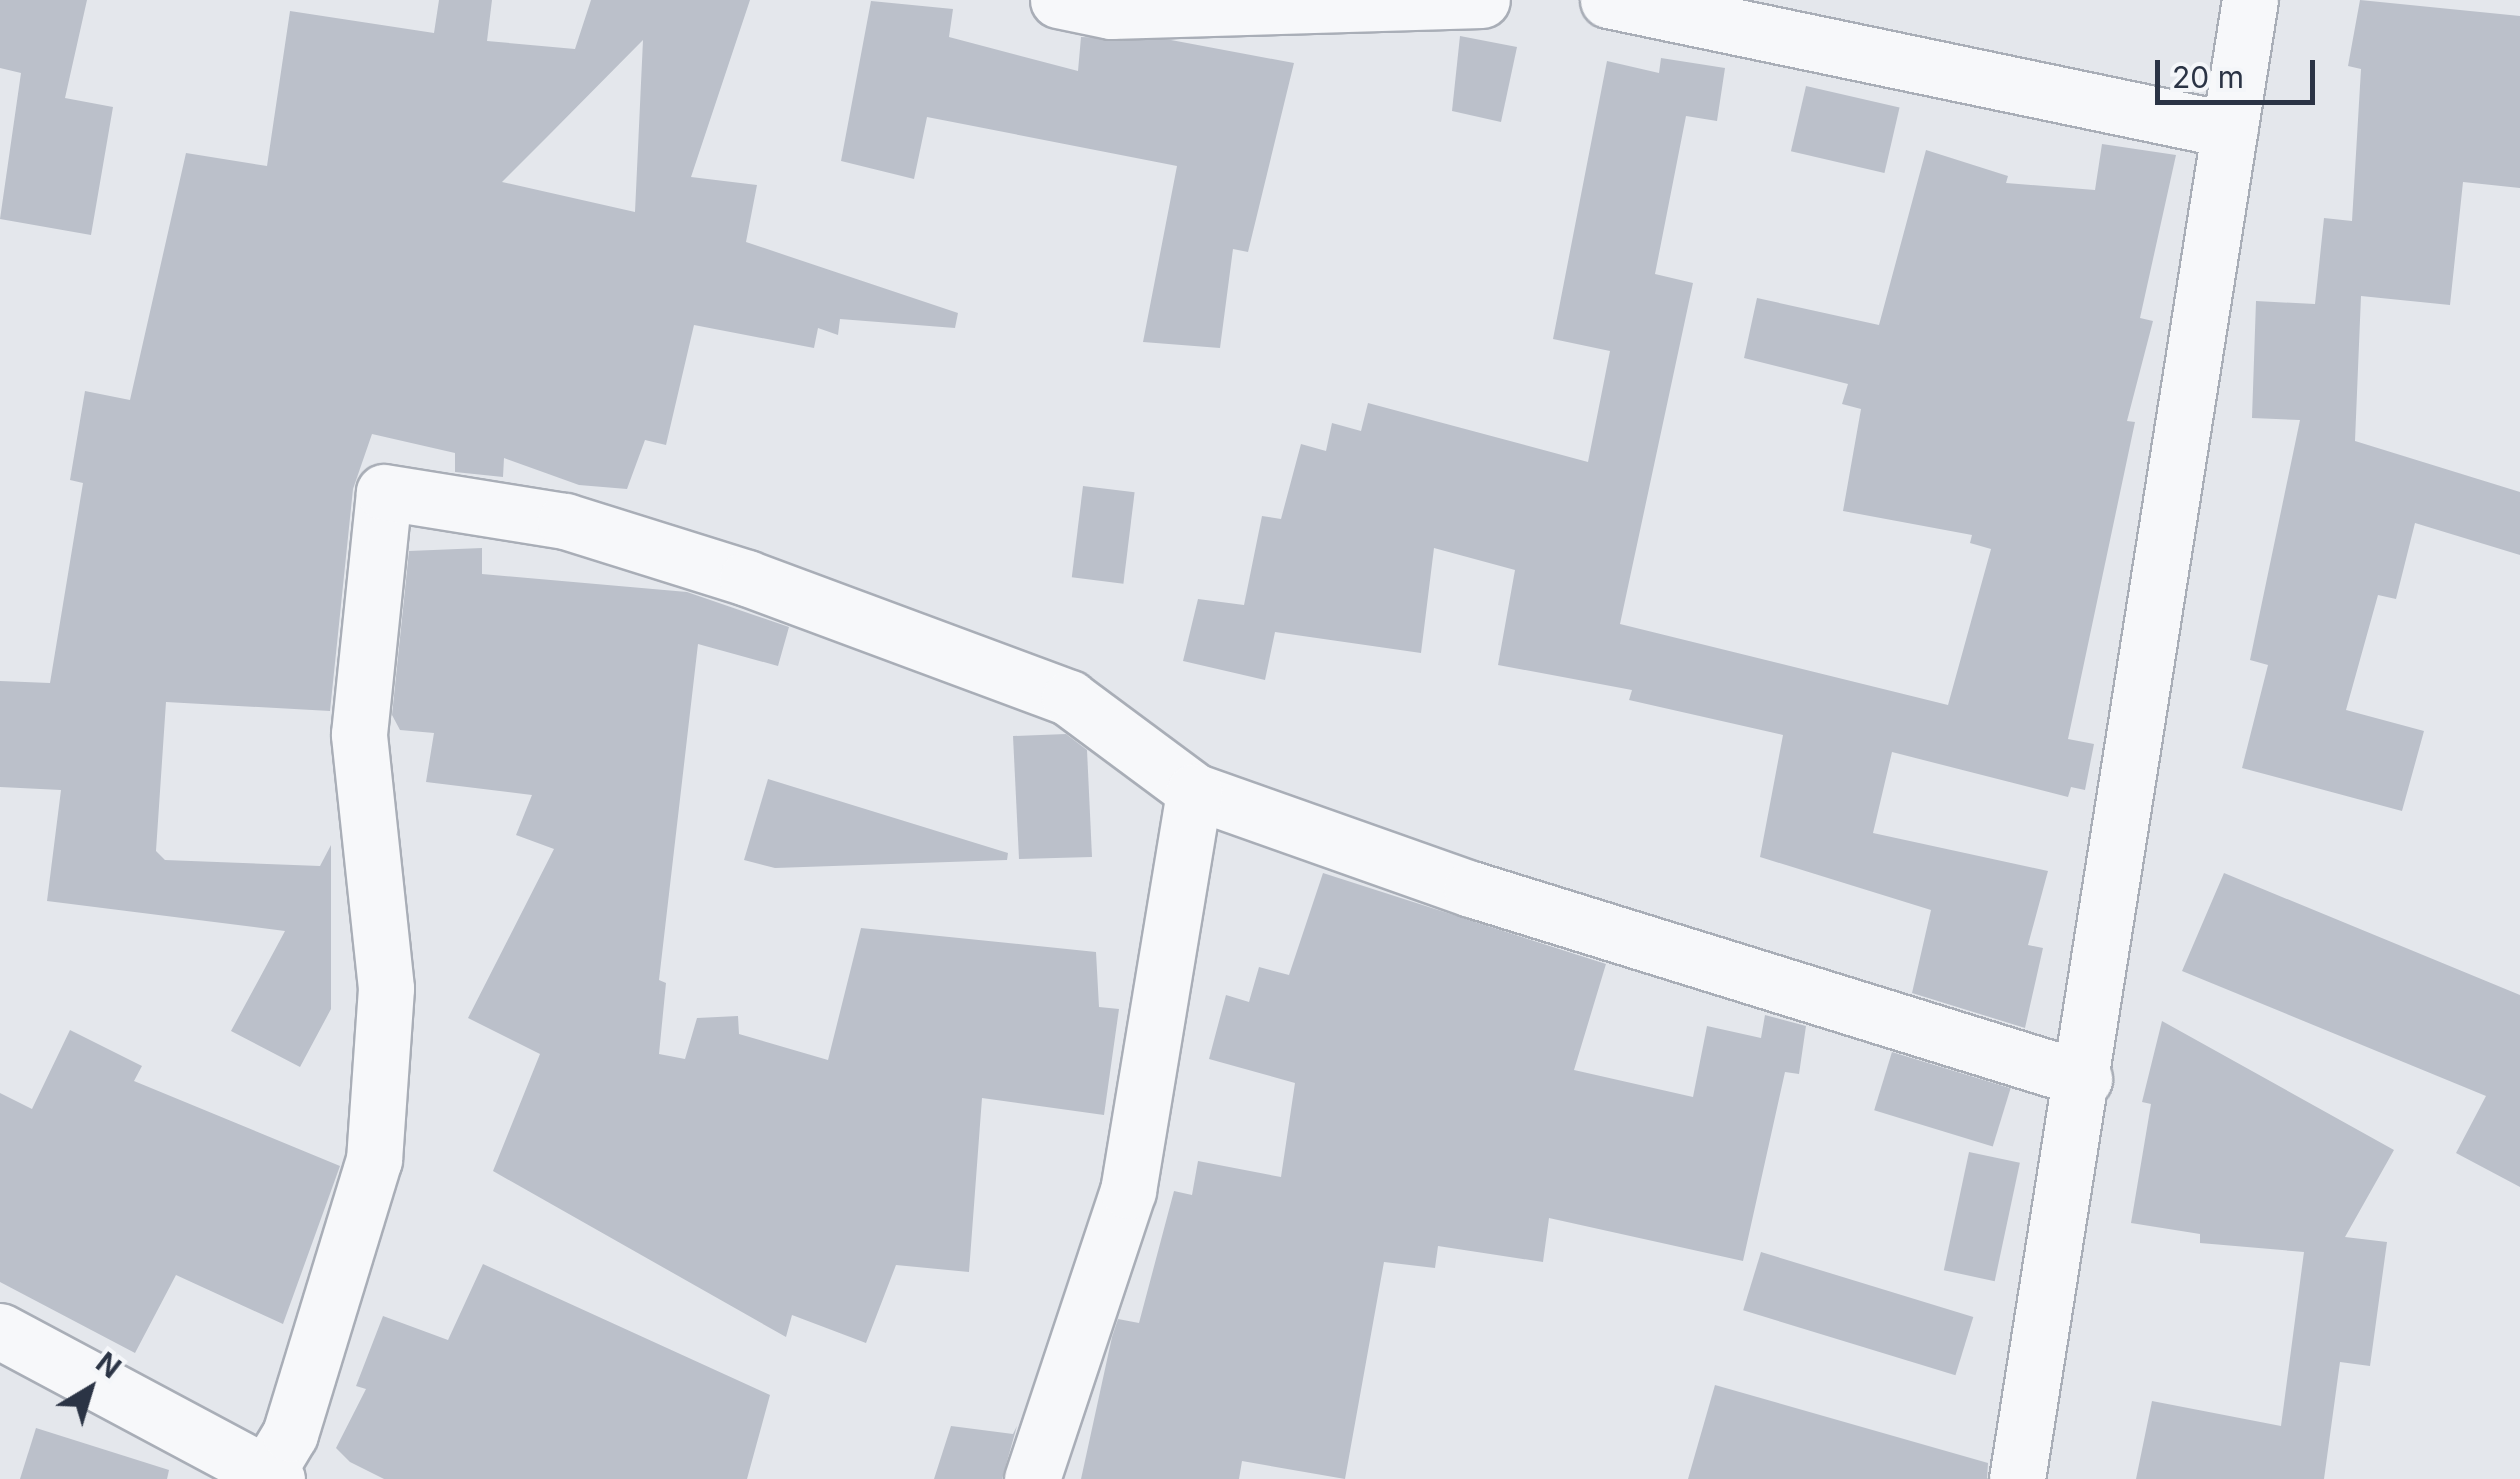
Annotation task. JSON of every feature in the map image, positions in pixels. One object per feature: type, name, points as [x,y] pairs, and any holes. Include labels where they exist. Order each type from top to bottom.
[{"type":"street","points":[[1058,0],[1110,11],[1482,0]]},
{"type":"street","points":[[1608,0],[2230,130]]},
{"type":"street","points":[[2017,1479],[2084,1080],[2250,0]]},
{"type":"street","points":[[0,1331],[269,1477],[290,1434],[374,1160],[386,988],[360,734],[384,492],[565,522],[747,578],[1069,698],[1194,791],[1471,888],[2084,1080]]},
{"type":"street","points":[[1032,1479],[1128,1191],[1194,791]]},
{"type":"building","points":[[0,0],[87,0],[65,98],[113,107],[91,235],[0,219],[21,73],[0,68]]},
{"type":"building","points":[[439,0],[492,0],[487,41],[575,49],[591,0],[750,0],[691,177],[757,185],[746,242],[958,313],[955,328],[840,319],[838,335],[818,328],[814,348],[694,325],[666,445],[645,440],[627,489],[579,485],[504,458],[503,477],[455,472],[455,453],[372,434],[353,489],[330,711],[166,702],[156,851],[165,860],[320,866],[331,845],[331,1009],[300,1067],[231,1031],[285,931],[47,901],[61,790],[0,787],[0,681],[50,683],[83,483],[70,480],[85,391],[130,400],[186,153],[267,166],[290,11],[434,33]],"holes":[[[643,40],[635,212],[502,182]]]},
{"type":"building","points":[[2360,0],[2520,16],[2520,188],[2463,182],[2450,305],[2361,296],[2355,441],[2520,492],[2520,555],[2415,523],[2396,599],[2378,595],[2346,710],[2424,731],[2402,811],[2242,768],[2268,665],[2250,660],[2300,420],[2252,418],[2256,301],[2315,304],[2324,218],[2352,221],[2361,69],[2348,66]]},
{"type":"building","points":[[871,1],[953,9],[949,37],[1078,71],[1081,37],[1171,40],[1294,63],[1248,252],[1233,249],[1220,348],[1143,342],[1177,166],[927,117],[914,179],[841,161]]},
{"type":"building","points":[[1460,36],[1517,47],[1501,122],[1452,111]]},
{"type":"building","points":[[1661,58],[1725,68],[1717,121],[1686,116],[1655,274],[1693,283],[1620,624],[1948,705],[1991,549],[1970,543],[1972,535],[1843,511],[1861,409],[1842,404],[1848,384],[1744,358],[1757,298],[1879,325],[1926,150],[2008,176],[2006,183],[2095,190],[2102,144],[2176,155],[2140,318],[2153,321],[2127,421],[2135,422],[2068,739],[2094,744],[2085,790],[2071,787],[2068,797],[1892,752],[1873,833],[2048,871],[2028,945],[2043,948],[2025,1028],[1912,993],[1931,910],[1760,857],[1783,735],[1629,700],[1632,690],[1498,665],[1515,570],[1434,548],[1421,653],[1275,632],[1265,680],[1183,661],[1198,599],[1244,605],[1262,516],[1281,519],[1301,444],[1326,451],[1332,423],[1361,431],[1368,403],[1588,462],[1610,351],[1553,339],[1607,61],[1659,73]]},
{"type":"building","points":[[1806,86],[1900,108],[1884,173],[1791,151]]},
{"type":"building","points":[[1083,486],[1135,492],[1123,584],[1072,577]]},
{"type":"building","points":[[482,548],[482,574],[687,592],[789,627],[778,666],[698,644],[659,980],[666,983],[659,1054],[685,1059],[697,1018],[738,1016],[739,1034],[828,1060],[861,928],[1096,952],[1099,1007],[1119,1009],[1104,1115],[982,1098],[969,1272],[896,1265],[866,1343],[792,1315],[786,1337],[493,1171],[540,1054],[468,1018],[554,849],[516,835],[532,795],[426,782],[434,733],[400,730],[392,715],[409,551]]},
{"type":"building","points":[[1066,734],[1087,750],[1092,857],[1019,859],[1013,736]]},
{"type":"building","points":[[768,779],[1008,853],[1007,860],[775,868],[744,860]]},
{"type":"building","points":[[1323,873],[1606,964],[1574,1070],[1693,1097],[1707,1026],[1761,1038],[1765,1015],[1806,1026],[1799,1074],[1785,1072],[1743,1261],[1549,1218],[1543,1262],[1438,1246],[1435,1268],[1384,1262],[1345,1479],[1242,1461],[1239,1479],[1081,1479],[1112,1337],[1118,1319],[1139,1323],[1174,1191],[1192,1195],[1198,1161],[1281,1177],[1295,1083],[1209,1059],[1226,995],[1249,1002],[1259,967],[1289,975]]},
{"type":"building","points":[[2224,873],[2520,995],[2520,1187],[2456,1153],[2486,1096],[2182,971]]},
{"type":"building","points":[[2162,1021],[2394,1150],[2345,1237],[2387,1242],[2370,1366],[2340,1362],[2324,1479],[2136,1479],[2152,1401],[2281,1426],[2304,1252],[2200,1243],[2200,1234],[2131,1223],[2151,1104],[2142,1102]]},
{"type":"building","points":[[70,1030],[142,1066],[134,1081],[340,1166],[283,1324],[176,1275],[135,1353],[0,1282],[0,1093],[32,1109]]},
{"type":"building","points":[[1892,1052],[2011,1088],[1993,1147],[1874,1110]]},
{"type":"building","points":[[1969,1152],[2020,1163],[1995,1281],[1944,1270]]},
{"type":"building","points":[[1761,1252],[1973,1317],[1955,1375],[1743,1310]]},
{"type":"building","points":[[483,1264],[770,1395],[747,1479],[384,1479],[350,1462],[336,1448],[366,1389],[356,1386],[383,1316],[448,1340]]},
{"type":"building","points":[[1715,1385],[1988,1463],[1987,1479],[1688,1479]]},
{"type":"building","points":[[951,1426],[1013,1434],[1017,1426],[1002,1479],[934,1479]]},
{"type":"building","points":[[36,1428],[169,1470],[167,1479],[20,1479]]}]
